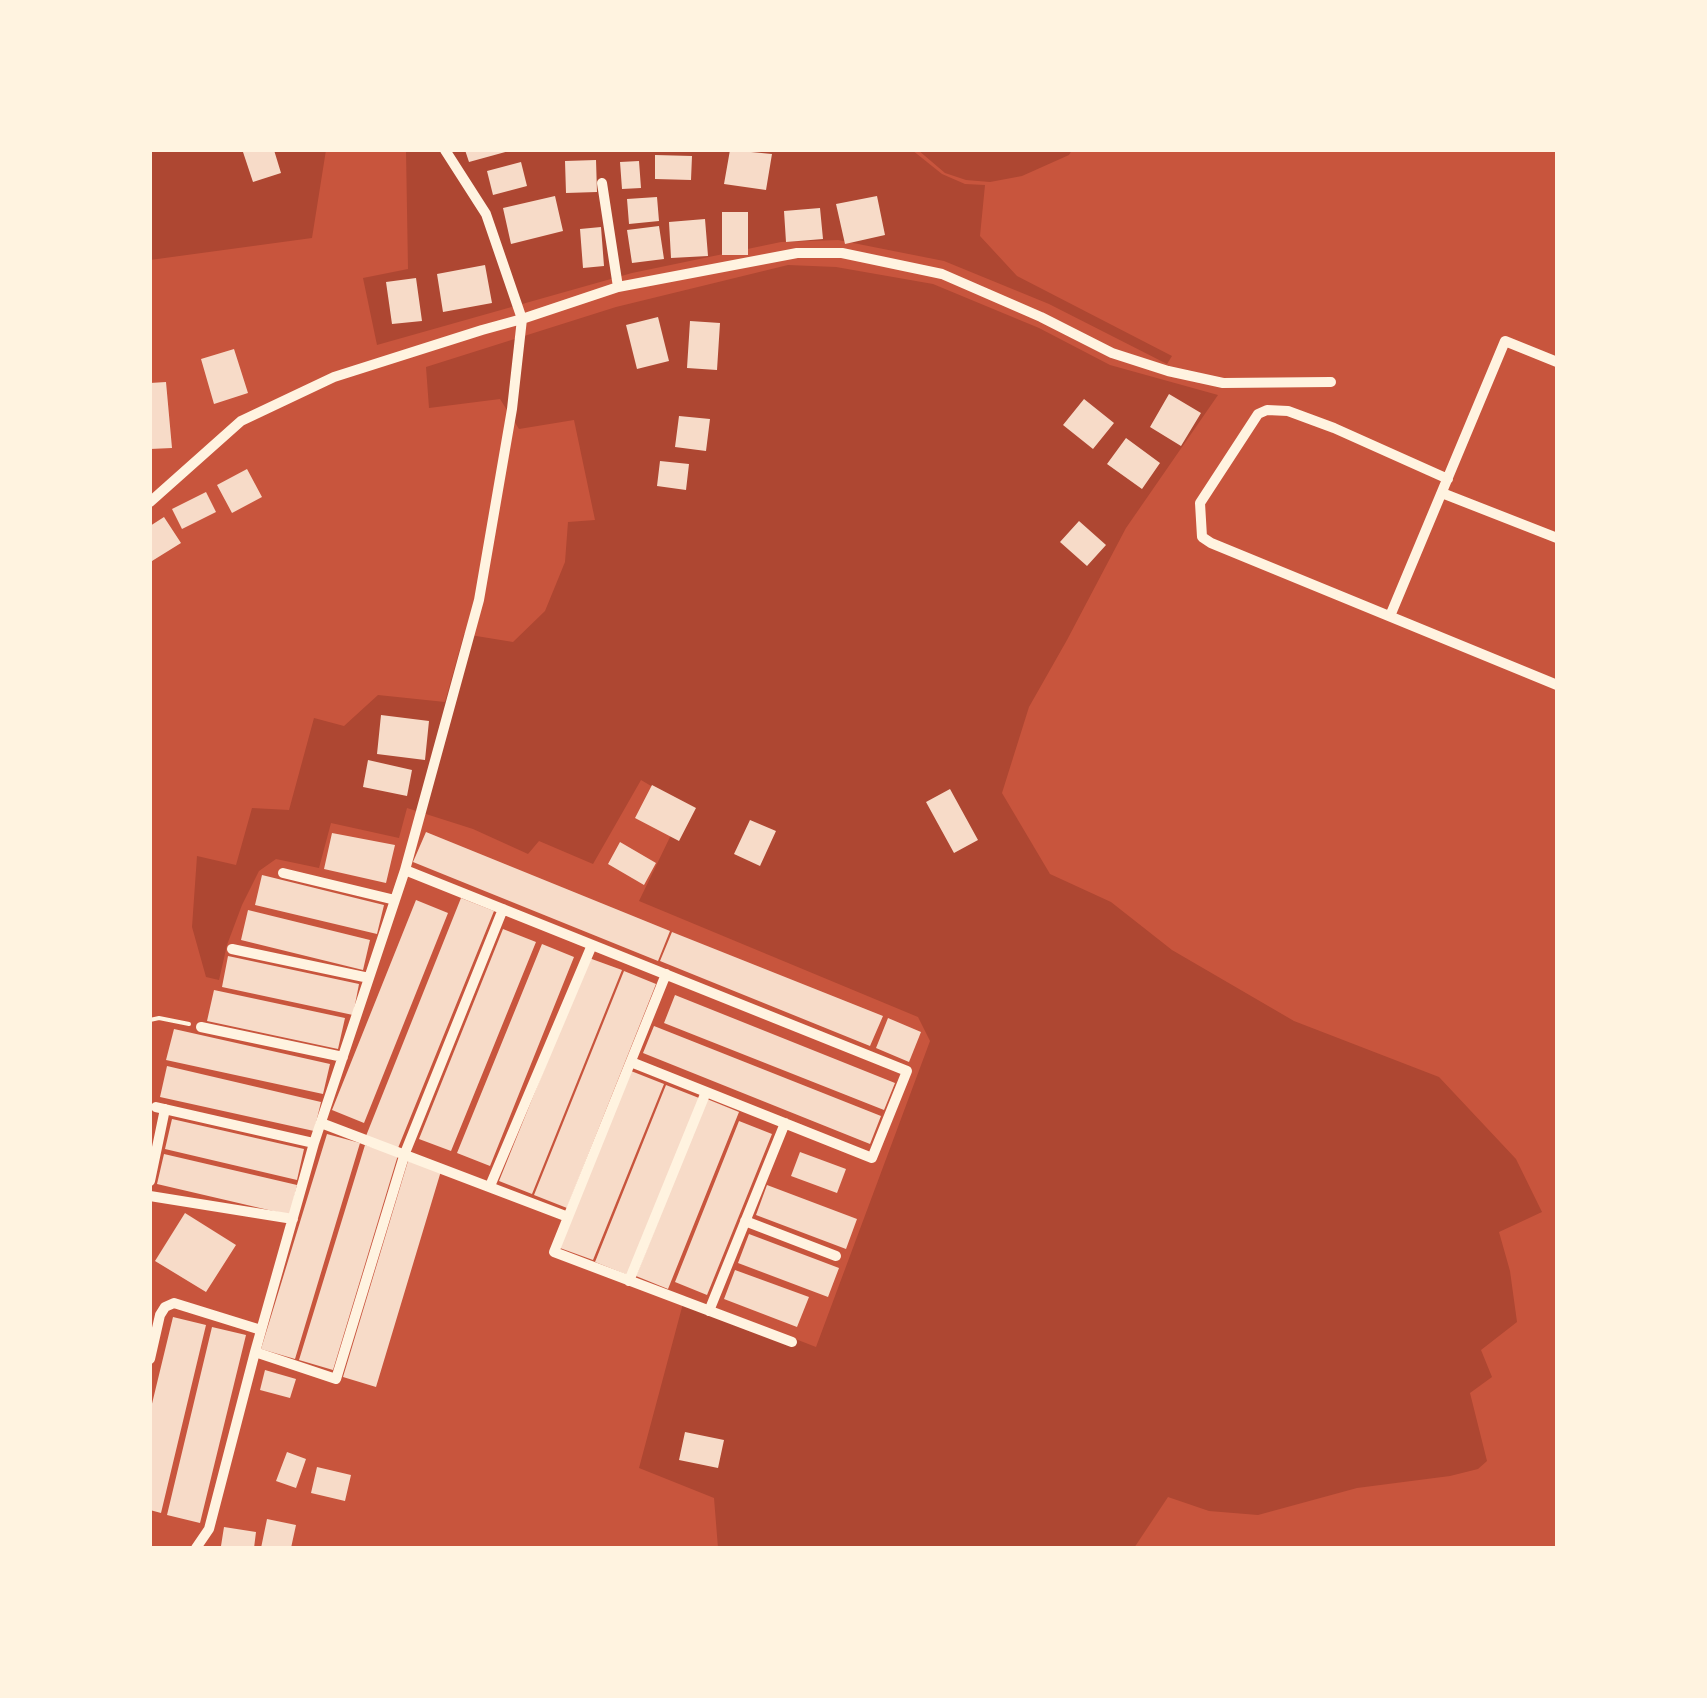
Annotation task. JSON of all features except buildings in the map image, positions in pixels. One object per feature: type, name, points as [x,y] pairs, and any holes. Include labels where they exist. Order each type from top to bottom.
[{"type":"street","points":[[196,1548],[209,1530],[314,1143],[396,900],[480,600],[512,409],[522,320],[486,214],[445,150]]},
{"type":"street","points":[[602,182],[618,287]]},
{"type":"street","points":[[150,502],[241,420],[334,378],[618,287],[796,253],[842,253],[942,274],[1112,353],[1168,371],[1223,383],[1332,382]]},
{"type":"street","points":[[1390,616],[1505,341],[1557,362]]},
{"type":"street","points":[[1448,479],[1334,428],[1271,409],[1258,414],[1200,502],[1202,537],[1557,684]]},
{"type":"street","points":[[1442,493],[1557,538]]},
{"type":"street","points":[[405,870],[907,1070],[872,1158],[631,1062]]},
{"type":"street","points":[[284,873],[396,900]]},
{"type":"street","points":[[255,1352],[336,1378],[405,1154],[502,909]]},
{"type":"street","points":[[490,1186],[592,945]]},
{"type":"street","points":[[232,949],[369,978]]},
{"type":"street","points":[[666,974],[554,1252],[792,1342]]},
{"type":"street","points":[[200,1026],[343,1057]]},
{"type":"street","points":[[629,1280],[706,1092]]},
{"type":"street","points":[[150,1182],[160,1108],[314,1143]]},
{"type":"street","points":[[320,1123],[568,1217]]},
{"type":"street","points":[[709,1311],[785,1123]]},
{"type":"street","points":[[150,1196],[293,1220]]},
{"type":"street","points":[[745,1222],[836,1256]]},
{"type":"street","points":[[150,1360],[160,1315],[165,1307],[174,1304],[261,1330]]},
{"type":"path","points":[[150,1020],[159,1018],[200,1026]]},
{"type":"shaded area","points":[[150,150],[326,150],[312,238],[150,260]]},
{"type":"shaded area","points":[[406,150],[912,150],[942,174],[965,184],[985,185],[980,236],[1017,276],[1172,356],[1167,364],[1049,304],[944,261],[838,240],[781,242],[632,273],[377,345],[363,278],[408,269]]},
{"type":"shaded area","points":[[918,150],[1072,150],[1069,155],[1022,176],[990,182],[945,173]]},
{"type":"shaded area","points":[[788,265],[836,267],[933,284],[1039,328],[1110,365],[1218,395],[1126,528],[1029,707],[1002,793],[1050,874],[1111,902],[1172,950],[1294,1021],[1439,1077],[1516,1159],[1542,1212],[1499,1232],[1510,1271],[1517,1322],[1481,1350],[1492,1377],[1470,1393],[1487,1461],[1478,1469],[1357,1488],[1258,1515],[1209,1511],[1168,1497],[1134,1548],[718,1548],[714,1498],[639,1468],[685,1296],[816,1347],[930,1041],[918,1017],[639,901],[685,806],[641,780],[593,864],[539,841],[528,854],[473,829],[407,808],[399,838],[331,823],[319,868],[276,859],[259,871],[227,945],[219,980],[206,977],[192,927],[197,856],[236,865],[252,808],[289,810],[314,718],[344,726],[378,695],[445,702],[464,634],[513,642],[545,611],[565,562],[568,522],[595,520],[574,420],[519,429],[500,399],[429,408],[426,367],[616,307]]}]
